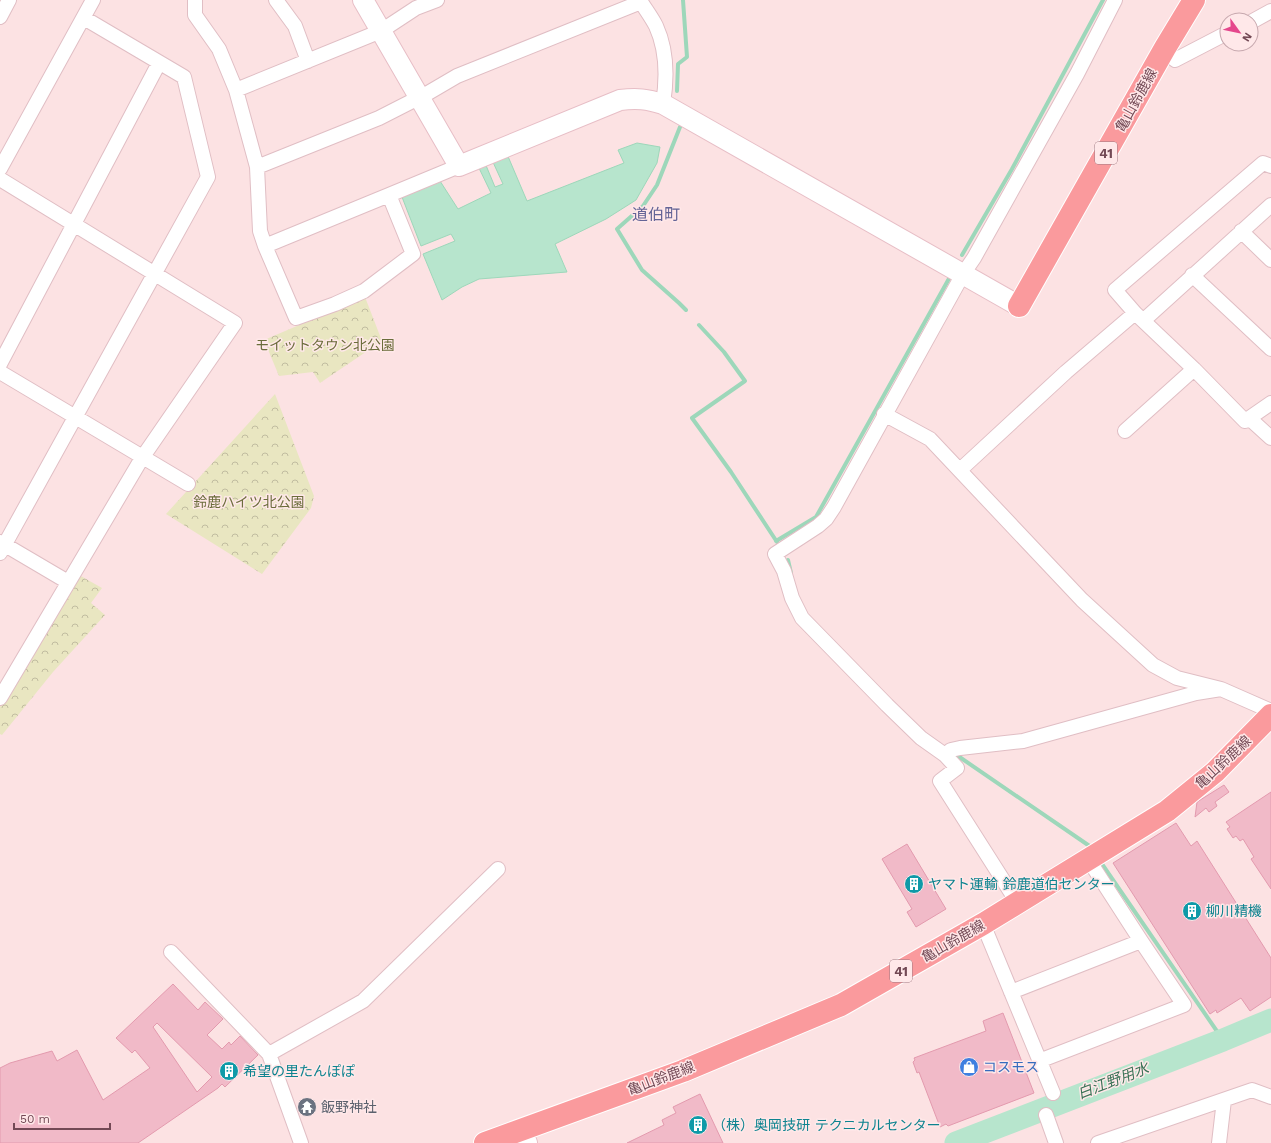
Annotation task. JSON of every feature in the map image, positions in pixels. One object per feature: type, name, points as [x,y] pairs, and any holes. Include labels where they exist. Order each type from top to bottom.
[{"type":"main road","name":"亀山鈴鹿線","points":[[1019,306],[1194,0]]},
{"type":"main road","name":"亀山鈴鹿線","points":[[485,1143],[523,1139],[841,1005],[983,924],[1167,811],[1215,772],[1271,715]]},
{"type":"street","points":[[0,17],[9,0]]},
{"type":"street","points":[[0,169],[93,0]]},
{"type":"street","points":[[195,0],[195,15],[219,49],[236,90],[257,167],[260,231],[296,318],[335,304],[364,291],[413,254],[389,195]]},
{"type":"street","points":[[276,0],[295,26],[308,61]]},
{"type":"street","points":[[363,0],[459,166]]},
{"type":"street","points":[[236,90],[381,31],[416,8],[437,0]]},
{"type":"street","points":[[1017,902],[940,781],[957,768],[945,755],[922,738],[886,705],[802,618],[792,598],[784,571],[775,554],[818,526],[826,519],[1077,74],[1115,0]]},
{"type":"street","points":[[257,167],[379,118],[457,76],[640,1],[656,26],[664,49],[665,89],[663,104]]},
{"type":"street","points":[[1259,18],[1271,11]]},
{"type":"street","points":[[68,582],[2,546],[208,177],[184,77],[84,18]]},
{"type":"street","points":[[1175,60],[1219,37]]},
{"type":"street","points":[[0,364],[159,63]]},
{"type":"street","points":[[265,246],[620,100],[638,98],[649,99],[663,104],[1019,306]]},
{"type":"street","points":[[1271,166],[1263,163],[1115,290],[1246,421],[1271,403]]},
{"type":"street","points":[[0,179],[235,323],[142,458],[0,698]]},
{"type":"street","points":[[960,470],[1066,372],[1192,275],[1271,205]]},
{"type":"street","points":[[1241,231],[1271,260]]},
{"type":"street","points":[[1192,275],[1271,349]]},
{"type":"street","points":[[1125,432],[1194,369]]},
{"type":"street","points":[[0,372],[142,458],[188,484]]},
{"type":"street","points":[[884,414],[930,439],[1082,600],[1153,665],[1177,678],[1221,689],[1271,711]]},
{"type":"street","points":[[1249,418],[1271,438]]},
{"type":"street","points":[[945,755],[951,750],[960,748],[1024,741],[1196,693],[1221,689]]},
{"type":"street","points":[[1039,1061],[1184,1005],[1088,859]]},
{"type":"street","points":[[269,1054],[363,1001],[498,869]]},
{"type":"street","points":[[983,924],[1053,1093]]},
{"type":"street","points":[[1011,992],[1141,941]]},
{"type":"street","points":[[171,952],[269,1054],[301,1143]]},
{"type":"street","points":[[1101,1142],[1252,1090],[1271,1097]]},
{"type":"street","points":[[1219,1143],[1224,1100]]},
{"type":"street","points":[[1046,1115],[1056,1143]]},
{"type":"green space","name":"モイットタウン北公園","points":[[365,297],[382,341],[320,383],[313,372],[279,376],[264,340]]},
{"type":"green space","name":"鈴鹿ハイツ北公園","points":[[275,394],[314,496],[311,508],[262,574],[166,514]]},
{"type":"green space","points":[[79,575],[102,588],[91,603],[105,615],[53,672],[2,735],[0,734],[0,707]]},
{"type":"shaded area","points":[[637,143],[660,147],[657,163],[636,200],[606,219],[555,244],[567,272],[479,279],[462,287],[442,300],[423,254],[455,241],[451,234],[421,246],[402,197],[440,181],[458,209],[491,193],[478,166],[485,163],[495,187],[503,184],[492,160],[507,154],[527,201],[624,163],[618,150]]},
{"type":"building","points":[[1224,785],[1229,792],[1215,802],[1217,806],[1209,812],[1206,808],[1195,817],[1197,802]]},
{"type":"building","points":[[1271,792],[1271,889],[1251,859],[1254,857],[1243,839],[1240,841],[1236,836],[1233,838],[1227,829],[1230,827],[1226,822]]},
{"type":"building","name":"柳川精機","points":[[1176,823],[1191,846],[1197,841],[1271,958],[1271,997],[1250,1011],[1241,998],[1217,1013],[1216,1010],[1210,1014],[1113,863]]},
{"type":"building","name":"ヤマト運輸 鈴鹿道伯センター","points":[[907,844],[946,909],[916,927],[907,912],[912,909],[882,859]]},
{"type":"building","points":[[173,984],[198,1010],[205,1002],[223,1019],[207,1035],[222,1049],[229,1042],[231,1045],[240,1036],[258,1055],[225,1087],[222,1084],[138,1143],[0,1143],[0,1068],[10,1063],[52,1051],[57,1061],[77,1050],[103,1100],[150,1068],[135,1050],[132,1053],[116,1038]],"holes":[[[157,1023],[212,1077],[197,1092],[153,1027]]]},
{"type":"building","name":"コスモス","points":[[1003,1013],[1034,1093],[948,1126],[946,1124],[940,1127],[919,1072],[917,1073],[913,1062],[915,1060],[914,1058],[986,1031],[983,1021]]},
{"type":"building","name":"（株）奥岡技研 テクニカルセンター","points":[[700,1094],[723,1143],[627,1143],[664,1125],[662,1120],[676,1113],[673,1107]]},
{"type":"waterway","points":[[677,91],[678,64],[687,57],[683,0]]},
{"type":"waterway","points":[[962,255],[1012,169],[1103,0]]},
{"type":"waterway","points":[[680,127],[657,185],[643,206],[617,229],[642,270],[686,310]]},
{"type":"waterway","points":[[776,541],[816,517],[951,275]]},
{"type":"waterway","points":[[699,325],[724,352],[745,381],[692,418],[731,472],[777,542]]},
{"type":"waterway","points":[[788,560],[791,573]]},
{"type":"waterway","points":[[958,756],[1091,847]]},
{"type":"waterway","points":[[1102,864],[1223,1040]]},
{"type":"waterway","name":"白江野用水","points":[[956,1143],[1271,1020]]},
{"type":"place","name":"ヤマト運輸 鈴鹿道伯センター","points":[[914,884]]},
{"type":"place","name":"柳川精機","points":[[1192,911]]},
{"type":"place","name":"コスモス","points":[[969,1067]]},
{"type":"place","name":"希望の里たんぽぽ","points":[[229,1071]]},
{"type":"place","name":"飯野神社","points":[[307,1107]]},
{"type":"place","name":"（株）奥岡技研 テクニカルセンター","points":[[698,1125]]},
{"type":"district","name":"道伯町","points":[[656,214]]}]
